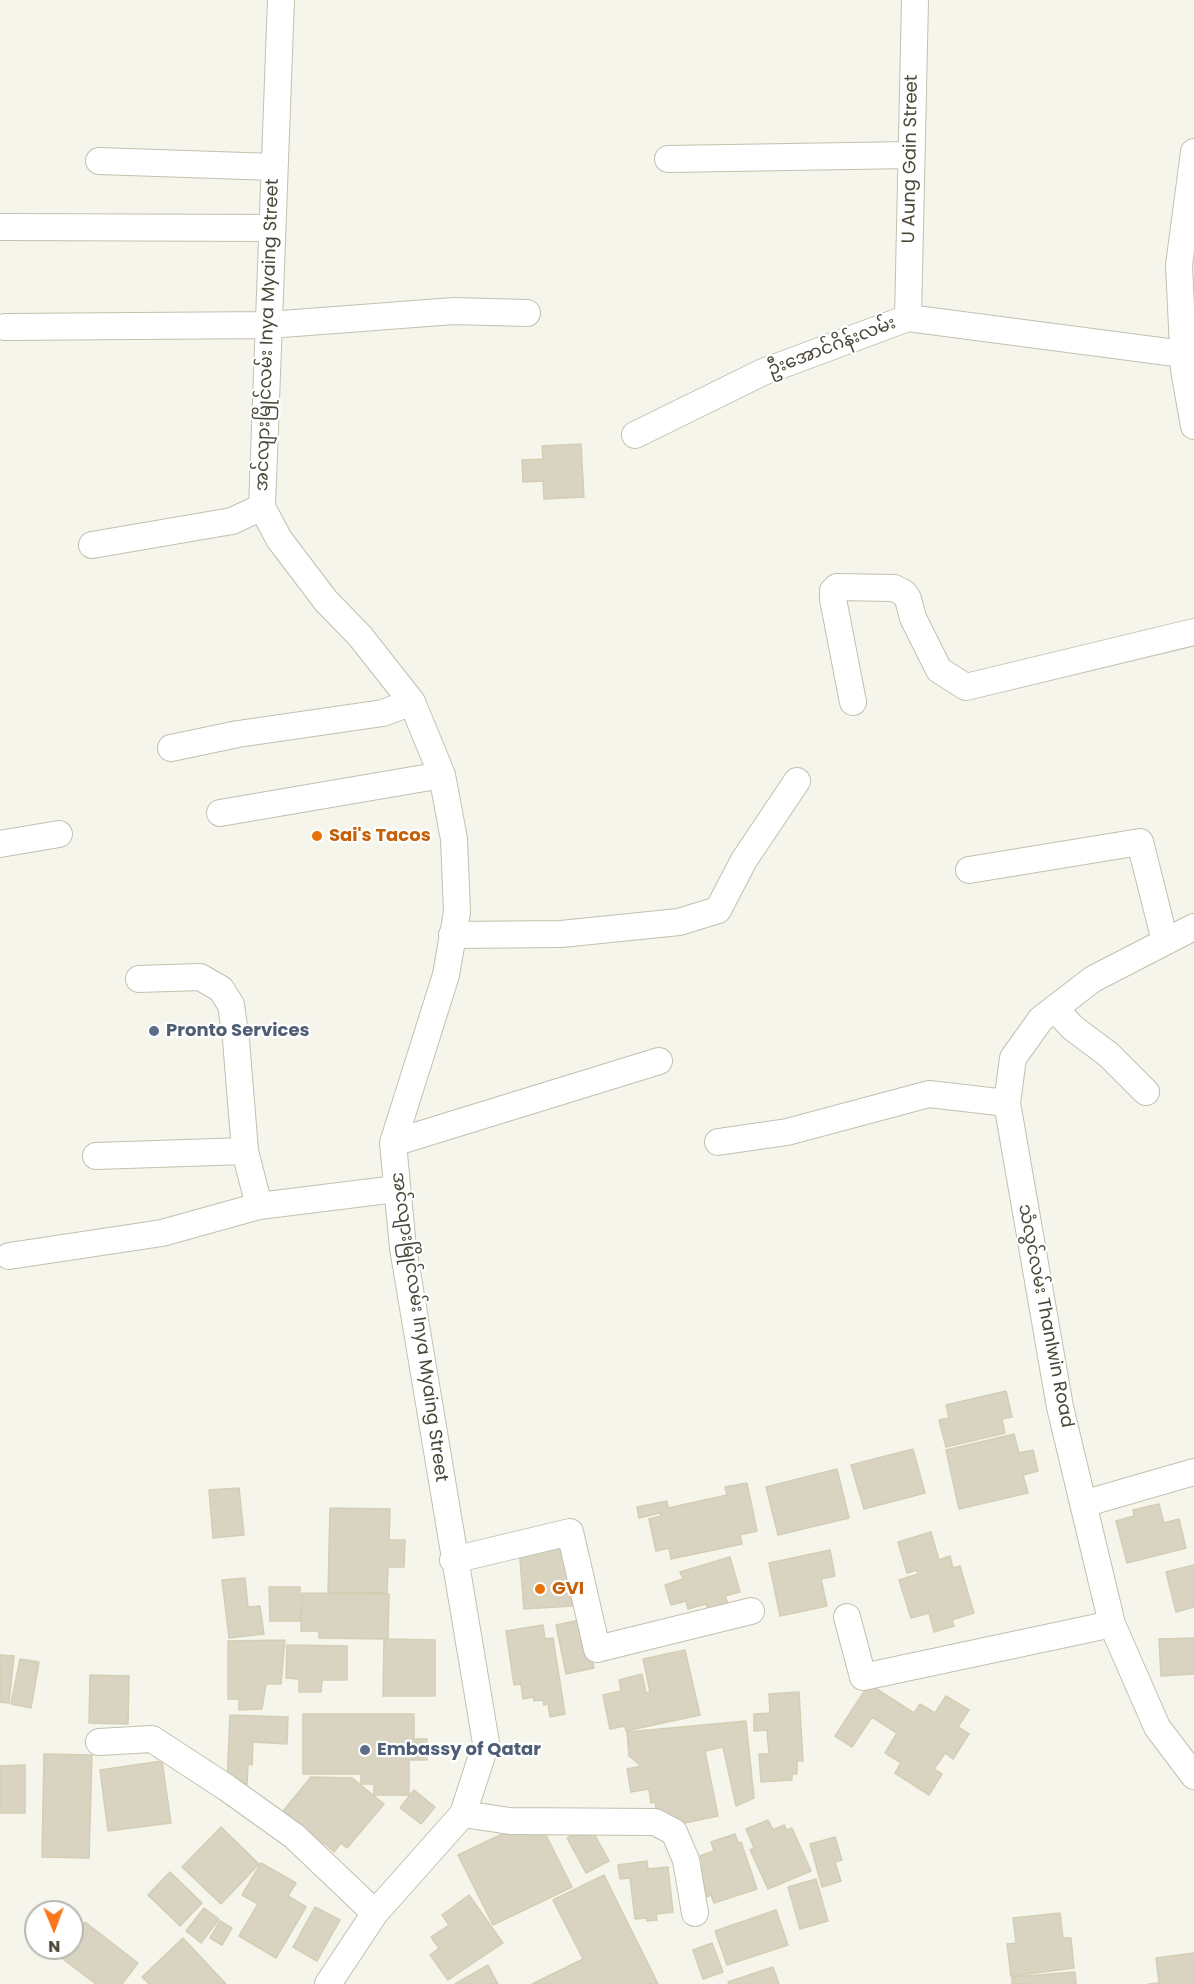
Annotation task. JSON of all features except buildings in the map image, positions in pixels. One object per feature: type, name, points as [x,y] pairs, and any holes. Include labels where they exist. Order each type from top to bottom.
[{"type":"street","name":"အင်လျားမြိုင်လမ်း Inya Myaing Street","points":[[281,0],[262,507],[279,538],[326,601],[360,636],[412,702],[442,775],[454,839],[457,912],[446,975],[393,1143],[396,1189],[453,1560],[486,1743],[463,1814],[375,1913],[328,1984]]},
{"type":"street","name":"U Aung Gain Street","points":[[908,318],[915,0]]},
{"type":"street","points":[[1194,152],[1191,189],[1179,265],[1183,354],[1194,426]]},
{"type":"street","points":[[669,159],[910,155]]},
{"type":"street","points":[[99,161],[274,167]]},
{"type":"street","points":[[3,227],[272,228]]},
{"type":"street","points":[[5,327],[269,325],[454,311],[527,313]]},
{"type":"street","name":"ဦးအောင်ဂိန်းလမ်း","points":[[635,435],[763,372],[908,318],[1183,354]]},
{"type":"street","points":[[92,545],[232,520],[262,507]]},
{"type":"street","points":[[853,702],[833,599],[833,591],[837,587],[894,588],[904,593],[913,618],[939,670],[966,687],[1194,632]]},
{"type":"street","points":[[171,748],[238,734],[383,713],[412,702]]},
{"type":"street","points":[[220,813],[442,775]]},
{"type":"street","points":[[452,935],[561,934],[679,922],[718,910],[744,860],[797,781]]},
{"type":"street","points":[[0,844],[59,834]]},
{"type":"street","points":[[969,870],[1140,842],[1165,941]]},
{"type":"street","name":"သံလွင်လမ်း Thanlwin Road","points":[[1194,927],[1093,979],[1041,1019],[1013,1058],[1007,1104],[1060,1407],[1112,1624],[1157,1727],[1194,1776]]},
{"type":"street","points":[[139,979],[200,977],[221,989],[231,1005],[245,1151],[259,1206]]},
{"type":"street","points":[[1054,1009],[1073,1028],[1109,1055],[1146,1092]]},
{"type":"street","points":[[393,1143],[659,1061]]},
{"type":"street","points":[[718,1142],[787,1132],[929,1094],[1007,1104]]},
{"type":"street","points":[[96,1156],[245,1151]]},
{"type":"street","points":[[9,1256],[162,1233],[259,1206],[396,1189]]},
{"type":"street","points":[[1083,1504],[1194,1472]]},
{"type":"street","points":[[453,1560],[570,1532],[597,1649],[751,1611]]},
{"type":"street","points":[[847,1617],[863,1677],[1112,1624]]},
{"type":"street","points":[[99,1742],[152,1739],[227,1788],[294,1836],[375,1913]]},
{"type":"street","points":[[463,1814],[510,1821],[655,1822],[674,1832],[686,1860],[696,1913]]},
{"type":"place","name":"Sai's Tacos","points":[[317,836]]},
{"type":"place","name":"Pronto Services","points":[[154,1031]]},
{"type":"place","name":"GVI","points":[[540,1589]]},
{"type":"place","name":"Embassy of Qatar","points":[[365,1750]]}]
